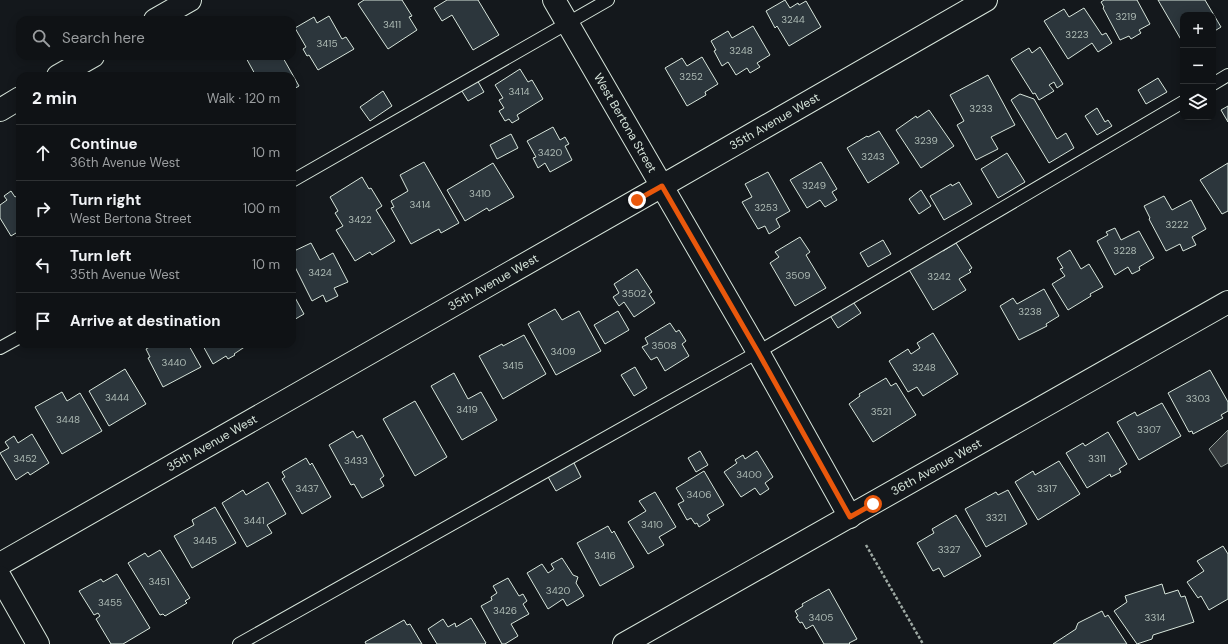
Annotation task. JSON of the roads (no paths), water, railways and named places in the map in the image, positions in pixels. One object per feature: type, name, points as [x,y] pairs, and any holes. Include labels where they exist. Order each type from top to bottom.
[{"type":"street","points":[[162,16],[190,0]]},
{"type":"street","name":"West Bertona Street","points":[[554,0],[758,352],[850,517]]},
{"type":"street","name":"35th Avenue West","points":[[0,564],[986,0]]},
{"type":"street","points":[[65,72],[86,60]]},
{"type":"street","points":[[0,110],[16,100]]},
{"type":"street","name":"36th Avenue West","points":[[624,644],[1228,302]]},
{"type":"street","points":[[0,577],[38,644]]},
{"type":"lane","points":[[296,179],[608,0]]},
{"type":"lane","points":[[1216,82],[1228,75]]},
{"type":"lane","points":[[239,644],[758,352],[1180,104]]},
{"type":"lane","points":[[0,348],[16,339]]}]
